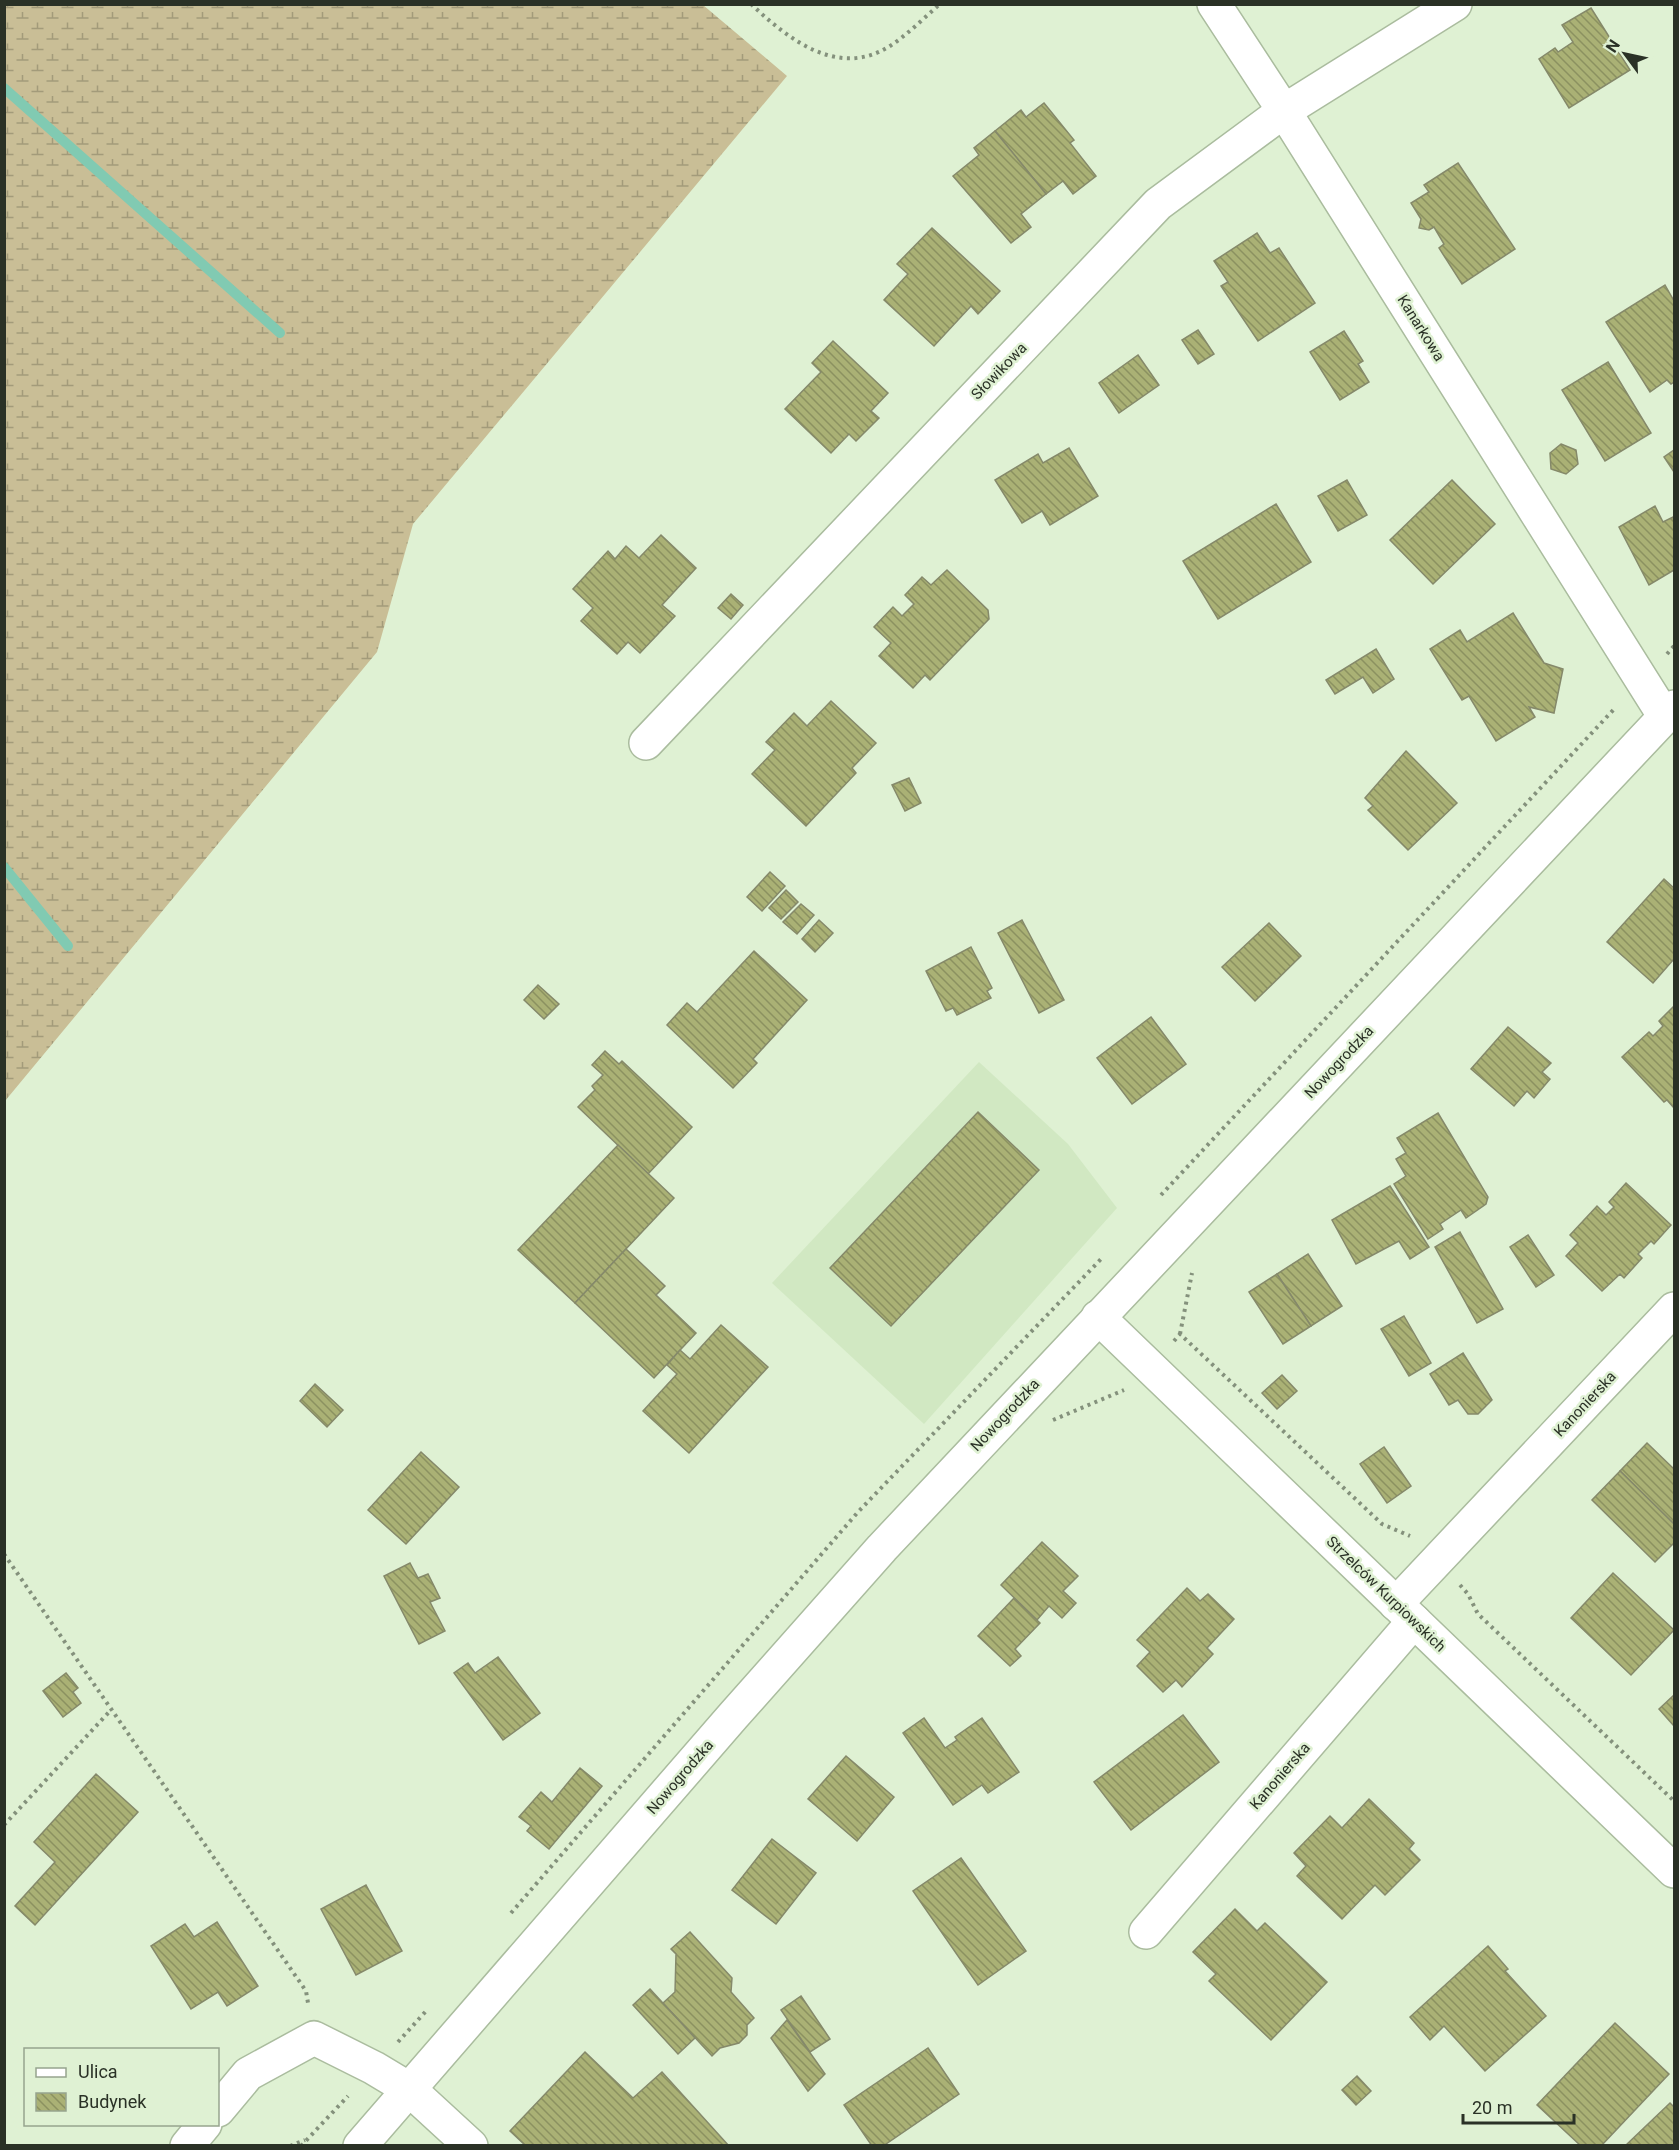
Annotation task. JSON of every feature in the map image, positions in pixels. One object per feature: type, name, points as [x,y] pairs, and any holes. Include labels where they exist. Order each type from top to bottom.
[{"type":"street","points":[[1214,4],[1284,111],[1455,4]]},
{"type":"street","name":"Kanarkowa","points":[[1284,111],[1670,712]]},
{"type":"street","name":"Słowikowa","points":[[646,743],[1158,204],[1284,111]]},
{"type":"street","name":"Nowogrodzka","points":[[360,2145],[801,1638],[1098,1317],[1670,712]]},
{"type":"street","name":"Kanonierska","points":[[1146,1932],[1405,1612],[1674,1310]]},
{"type":"street","name":"Strzelców Kurpiowskich","points":[[1098,1317],[1674,1871]]},
{"type":"street","points":[[219,2109],[248,2074],[314,2038],[374,2068],[409,2089],[471,2145]]},
{"type":"street","points":[[187,2145],[203,2126]]},
{"type":"path","points":[[751,4],[776,27],[800,44],[833,58],[863,56],[889,46],[939,4]]},
{"type":"path","points":[[4,1554],[306,1991],[314,2038]]},
{"type":"path","points":[[4,1825],[111,1710]]},
{"type":"path","points":[[290,2145],[306,2140],[301,2145]]},
{"type":"shaded area","points":[[979,1062],[1068,1144],[1117,1208],[924,1424],[772,1283]]},
{"type":"green space","points":[[5,4],[703,5],[787,76],[413,524],[377,652],[5,1101]]},
{"type":"building","points":[[1591,8],[1630,70],[1569,108],[1539,59],[1555,48],[1558,52],[1573,42],[1562,25]]},
{"type":"building","points":[[1044,103],[1074,140],[1070,143],[1096,176],[1073,194],[1063,181],[1046,194],[995,131],[1021,110],[1026,117]]},
{"type":"building","points":[[995,131],[1046,194],[1021,214],[1031,227],[1011,243],[953,176],[979,155],[974,148]]},
{"type":"building","points":[[1458,163],[1515,249],[1462,284],[1439,248],[1444,244],[1434,227],[1429,230],[1419,228],[1421,219],[1411,203],[1429,192],[1424,185]]},
{"type":"building","points":[[932,228],[1000,291],[978,314],[971,306],[934,346],[884,300],[908,274],[897,264]]},
{"type":"building","points":[[1257,233],[1270,253],[1279,248],[1315,303],[1258,341],[1221,286],[1228,282],[1214,261]]},
{"type":"building","points":[[1665,285],[1674,301],[1674,382],[1671,384],[1667,380],[1650,392],[1606,322]]},
{"type":"building","points":[[1198,330],[1214,354],[1198,364],[1182,340]]},
{"type":"building","points":[[1344,331],[1363,361],[1358,364],[1369,382],[1340,400],[1310,352]]},
{"type":"building","points":[[833,341],[888,393],[871,411],[879,418],[856,441],[849,434],[831,453],[785,409],[821,372],[812,363]]},
{"type":"building","points":[[1138,355],[1159,385],[1119,413],[1099,383]]},
{"type":"building","points":[[1608,362],[1651,433],[1605,461],[1562,390]]},
{"type":"building","points":[[1561,444],[1576,450],[1578,464],[1566,474],[1551,469],[1550,453]]},
{"type":"building","points":[[1069,448],[1098,496],[1050,525],[1042,511],[1022,523],[995,480],[1038,454],[1043,463]]},
{"type":"building","points":[[1674,450],[1674,472],[1664,457]]},
{"type":"building","points":[[1347,480],[1367,515],[1338,531],[1318,496]]},
{"type":"building","points":[[1452,480],[1495,524],[1433,584],[1390,540]]},
{"type":"building","points":[[1276,504],[1311,562],[1218,619],[1183,561]]},
{"type":"building","points":[[1655,506],[1663,522],[1673,517],[1674,520],[1674,570],[1649,585],[1619,527]]},
{"type":"building","points":[[661,535],[696,568],[662,605],[675,616],[640,653],[628,642],[617,654],[581,621],[593,608],[573,589],[608,551],[615,559],[626,546],[639,558]]},
{"type":"building","points":[[947,570],[988,610],[989,619],[930,680],[925,675],[913,688],[879,656],[891,643],[874,627],[893,607],[902,616],[914,604],[905,595],[922,577],[931,585]]},
{"type":"building","points":[[731,594],[743,605],[731,619],[718,608]]},
{"type":"building","points":[[1513,613],[1544,663],[1563,669],[1554,713],[1529,707],[1535,717],[1496,741],[1469,696],[1462,700],[1430,649],[1460,630],[1467,642]]},
{"type":"building","points":[[1376,649],[1394,679],[1373,693],[1363,677],[1335,694],[1326,680]]},
{"type":"building","points":[[831,701],[876,743],[852,768],[856,773],[806,826],[752,774],[775,750],[766,742],[794,713],[807,726]]},
{"type":"building","points":[[1406,751],[1457,803],[1408,850],[1368,810],[1373,806],[1365,798]]},
{"type":"building","points":[[909,778],[921,803],[905,811],[892,785]]},
{"type":"building","points":[[770,872],[785,886],[762,911],[747,897]]},
{"type":"building","points":[[1664,879],[1674,888],[1674,959],[1653,983],[1607,942]]},
{"type":"building","points":[[786,890],[798,902],[781,919],[769,908]]},
{"type":"building","points":[[801,904],[814,915],[797,934],[783,922]]},
{"type":"building","points":[[819,920],[833,933],[815,952],[802,939]]},
{"type":"building","points":[[1022,920],[1064,1000],[1039,1013],[998,933]]},
{"type":"building","points":[[1269,923],[1301,956],[1255,1001],[1222,967]]},
{"type":"building","points":[[971,947],[992,988],[987,991],[991,998],[957,1015],[953,1008],[946,1011],[926,971]]},
{"type":"building","points":[[754,951],[807,1000],[753,1059],[757,1063],[733,1088],[667,1025],[687,1003],[697,1012]]},
{"type":"building","points":[[538,985],[559,1004],[544,1019],[524,1000]]},
{"type":"building","points":[[1674,1006],[1674,1108],[1667,1100],[1664,1102],[1622,1057],[1649,1032],[1653,1036],[1663,1026],[1659,1021]]},
{"type":"building","points":[[1151,1017],[1186,1064],[1132,1104],[1097,1058]]},
{"type":"building","points":[[1508,1027],[1551,1063],[1542,1072],[1550,1079],[1534,1098],[1527,1091],[1514,1106],[1471,1069]]},
{"type":"building","points":[[605,1051],[619,1064],[622,1061],[692,1127],[648,1174],[578,1107],[595,1090],[592,1086],[603,1075],[592,1065]]},
{"type":"building","points":[[978,1112],[1039,1170],[891,1326],[830,1268]]},
{"type":"building","points":[[1438,1113],[1488,1197],[1486,1204],[1466,1218],[1461,1210],[1440,1224],[1443,1229],[1428,1239],[1394,1184],[1406,1176],[1396,1159],[1406,1153],[1397,1138]]},
{"type":"building","points":[[618,1145],[674,1198],[575,1303],[518,1250]]},
{"type":"building","points":[[1626,1183],[1671,1225],[1654,1244],[1651,1241],[1638,1254],[1642,1258],[1624,1278],[1620,1274],[1602,1291],[1566,1256],[1578,1243],[1570,1235],[1597,1206],[1606,1215],[1614,1207],[1609,1202]]},
{"type":"building","points":[[1390,1186],[1429,1247],[1410,1259],[1399,1241],[1356,1264],[1332,1220]]},
{"type":"building","points":[[1460,1232],[1503,1309],[1477,1323],[1435,1247]]},
{"type":"building","points":[[1528,1235],[1554,1275],[1536,1287],[1510,1247]]},
{"type":"building","points":[[626,1249],[665,1286],[656,1295],[696,1333],[654,1378],[575,1303]]},
{"type":"building","points":[[1308,1254],[1342,1306],[1311,1326],[1277,1274]]},
{"type":"building","points":[[1277,1274],[1311,1326],[1283,1344],[1249,1292]]},
{"type":"building","points":[[1404,1316],[1431,1363],[1409,1376],[1381,1329]]},
{"type":"building","points":[[721,1325],[768,1367],[689,1453],[643,1411],[677,1374],[667,1365],[680,1350],[690,1359]]},
{"type":"building","points":[[1463,1353],[1492,1400],[1478,1414],[1468,1414],[1458,1400],[1449,1405],[1430,1374]]},
{"type":"building","points":[[1282,1375],[1297,1391],[1277,1409],[1262,1393]]},
{"type":"building","points":[[315,1384],[343,1410],[327,1427],[300,1401]]},
{"type":"building","points":[[1647,1443],[1674,1469],[1674,1524],[1620,1471]]},
{"type":"building","points":[[1384,1447],[1411,1486],[1387,1503],[1360,1464]]},
{"type":"building","points":[[421,1452],[459,1487],[406,1544],[368,1510]]},
{"type":"building","points":[[1620,1471],[1674,1524],[1674,1543],[1655,1562],[1592,1500]]},
{"type":"building","points":[[1042,1542],[1078,1576],[1063,1591],[1076,1603],[1062,1618],[1049,1606],[1037,1620],[1001,1585]]},
{"type":"building","points":[[410,1563],[418,1578],[428,1574],[440,1598],[430,1602],[445,1631],[419,1644],[384,1576]]},
{"type":"building","points":[[1613,1573],[1674,1630],[1631,1675],[1571,1618]]},
{"type":"building","points":[[1187,1588],[1200,1601],[1208,1594],[1234,1619],[1207,1648],[1213,1654],[1182,1687],[1176,1680],[1163,1692],[1137,1666],[1150,1652],[1137,1640]]},
{"type":"building","points":[[1014,1598],[1040,1623],[1015,1649],[1021,1656],[1010,1666],[978,1636]]},
{"type":"building","points":[[498,1657],[540,1713],[503,1740],[454,1673],[468,1663],[475,1673]]},
{"type":"building","points":[[66,1673],[78,1688],[73,1692],[81,1703],[63,1717],[43,1691]]},
{"type":"building","points":[[1674,1695],[1674,1726],[1659,1709]]},
{"type":"building","points":[[1183,1715],[1219,1762],[1131,1830],[1094,1782]]},
{"type":"building","points":[[924,1718],[945,1748],[957,1740],[955,1737],[982,1718],[1019,1772],[988,1793],[982,1785],[953,1805],[903,1733]]},
{"type":"building","points":[[846,1756],[894,1797],[857,1841],[808,1799]]},
{"type":"building","points":[[580,1768],[602,1786],[549,1849],[527,1831],[531,1826],[519,1817],[541,1792],[552,1802]]},
{"type":"building","points":[[96,1774],[138,1812],[35,1925],[15,1906],[55,1862],[34,1842]]},
{"type":"building","points":[[1369,1799],[1414,1843],[1409,1849],[1420,1860],[1385,1895],[1375,1885],[1342,1919],[1297,1876],[1306,1866],[1294,1853],[1330,1816],[1342,1828]]},
{"type":"building","points":[[772,1839],[816,1873],[776,1924],[732,1890]]},
{"type":"building","points":[[961,1858],[1026,1951],[978,1985],[913,1891]]},
{"type":"building","points":[[366,1885],[402,1951],[356,1975],[321,1909]]},
{"type":"building","points":[[1235,1909],[1257,1931],[1265,1923],[1327,1982],[1271,2040],[1209,1981],[1216,1974],[1193,1952]]},
{"type":"building","points":[[217,1922],[258,1986],[227,2006],[218,1992],[191,2009],[151,1946],[185,1924],[194,1937]]},
{"type":"building","points":[[690,1932],[732,1978],[731,1992],[754,2018],[747,2025],[747,2035],[739,2043],[720,2048],[712,2056],[663,2003],[675,1992],[676,1954],[671,1949]]},
{"type":"building","points":[[1488,1946],[1508,1969],[1505,1971],[1546,2016],[1485,2071],[1444,2026],[1430,2040],[1410,2017]]},
{"type":"building","points":[[650,1989],[695,2038],[678,2054],[633,2005]]},
{"type":"building","points":[[801,1996],[830,2039],[810,2052],[781,2010]]},
{"type":"building","points":[[787,2020],[825,2074],[808,2091],[771,2038]]},
{"type":"building","points":[[1615,2023],[1669,2074],[1601,2146],[1581,2146],[1537,2105]]},
{"type":"building","points":[[928,2048],[959,2094],[883,2146],[872,2146],[844,2105]]},
{"type":"building","points":[[585,2052],[633,2098],[662,2072],[729,2146],[526,2146],[510,2131]]},
{"type":"building","points":[[1357,2076],[1371,2091],[1356,2105],[1342,2090]]},
{"type":"building","points":[[1670,2103],[1674,2107],[1674,2146],[1625,2146]]},
{"type":"waterway","points":[[4,88],[280,333]]},
{"type":"waterway","points":[[4,867],[68,946]]}]
